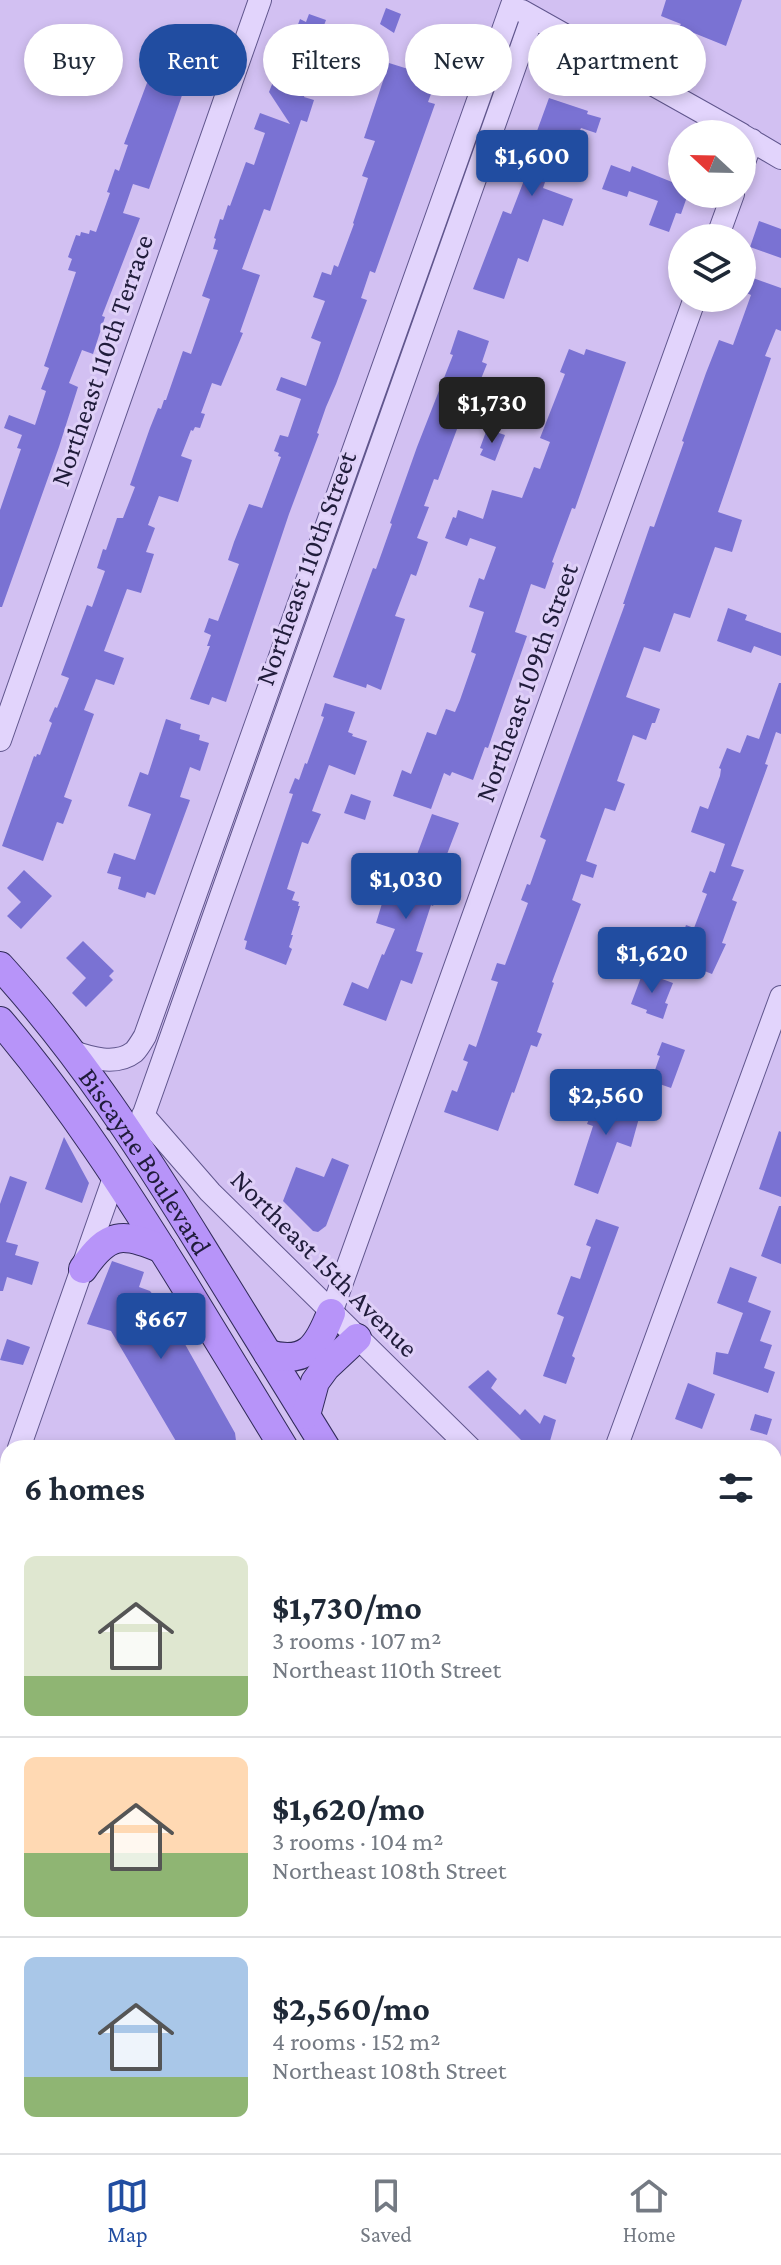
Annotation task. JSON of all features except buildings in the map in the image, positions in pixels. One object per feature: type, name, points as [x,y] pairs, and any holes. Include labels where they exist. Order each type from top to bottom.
[{"type":"main road","name":"Biscayne Boulevard","points":[[0,966],[139,1127],[268,1354],[321,1440]]},
{"type":"main road","name":"Biscayne Boulevard","points":[[0,1021],[56,1090],[115,1175],[277,1440]]},
{"type":"main road","points":[[83,1269],[96,1248],[113,1239],[127,1237],[162,1249]]},
{"type":"main road","points":[[268,1354],[294,1358],[315,1347],[331,1313]]},
{"type":"main road","points":[[306,1415],[315,1382],[326,1367],[357,1338]]},
{"type":"street","name":"Northeast 110th Terrace","points":[[0,740],[260,0]]},
{"type":"street","points":[[508,2],[716,120]]},
{"type":"street","name":"Northeast 110th Street","points":[[71,1051],[104,1059],[121,1058],[135,1051],[145,1036],[508,2]]},
{"type":"street","name":"Northeast 110th Street","points":[[139,1127],[532,18]]},
{"type":"street","points":[[756,143],[781,158]]},
{"type":"street","name":"Northeast 109th Street","points":[[331,1313],[690,312]]},
{"type":"street","points":[[619,1440],[781,997]]},
{"type":"street","name":"Northeast 15th Avenue","points":[[139,1127],[210,1192],[462,1440]]},
{"type":"street","points":[[22,1440],[115,1175]]}]
